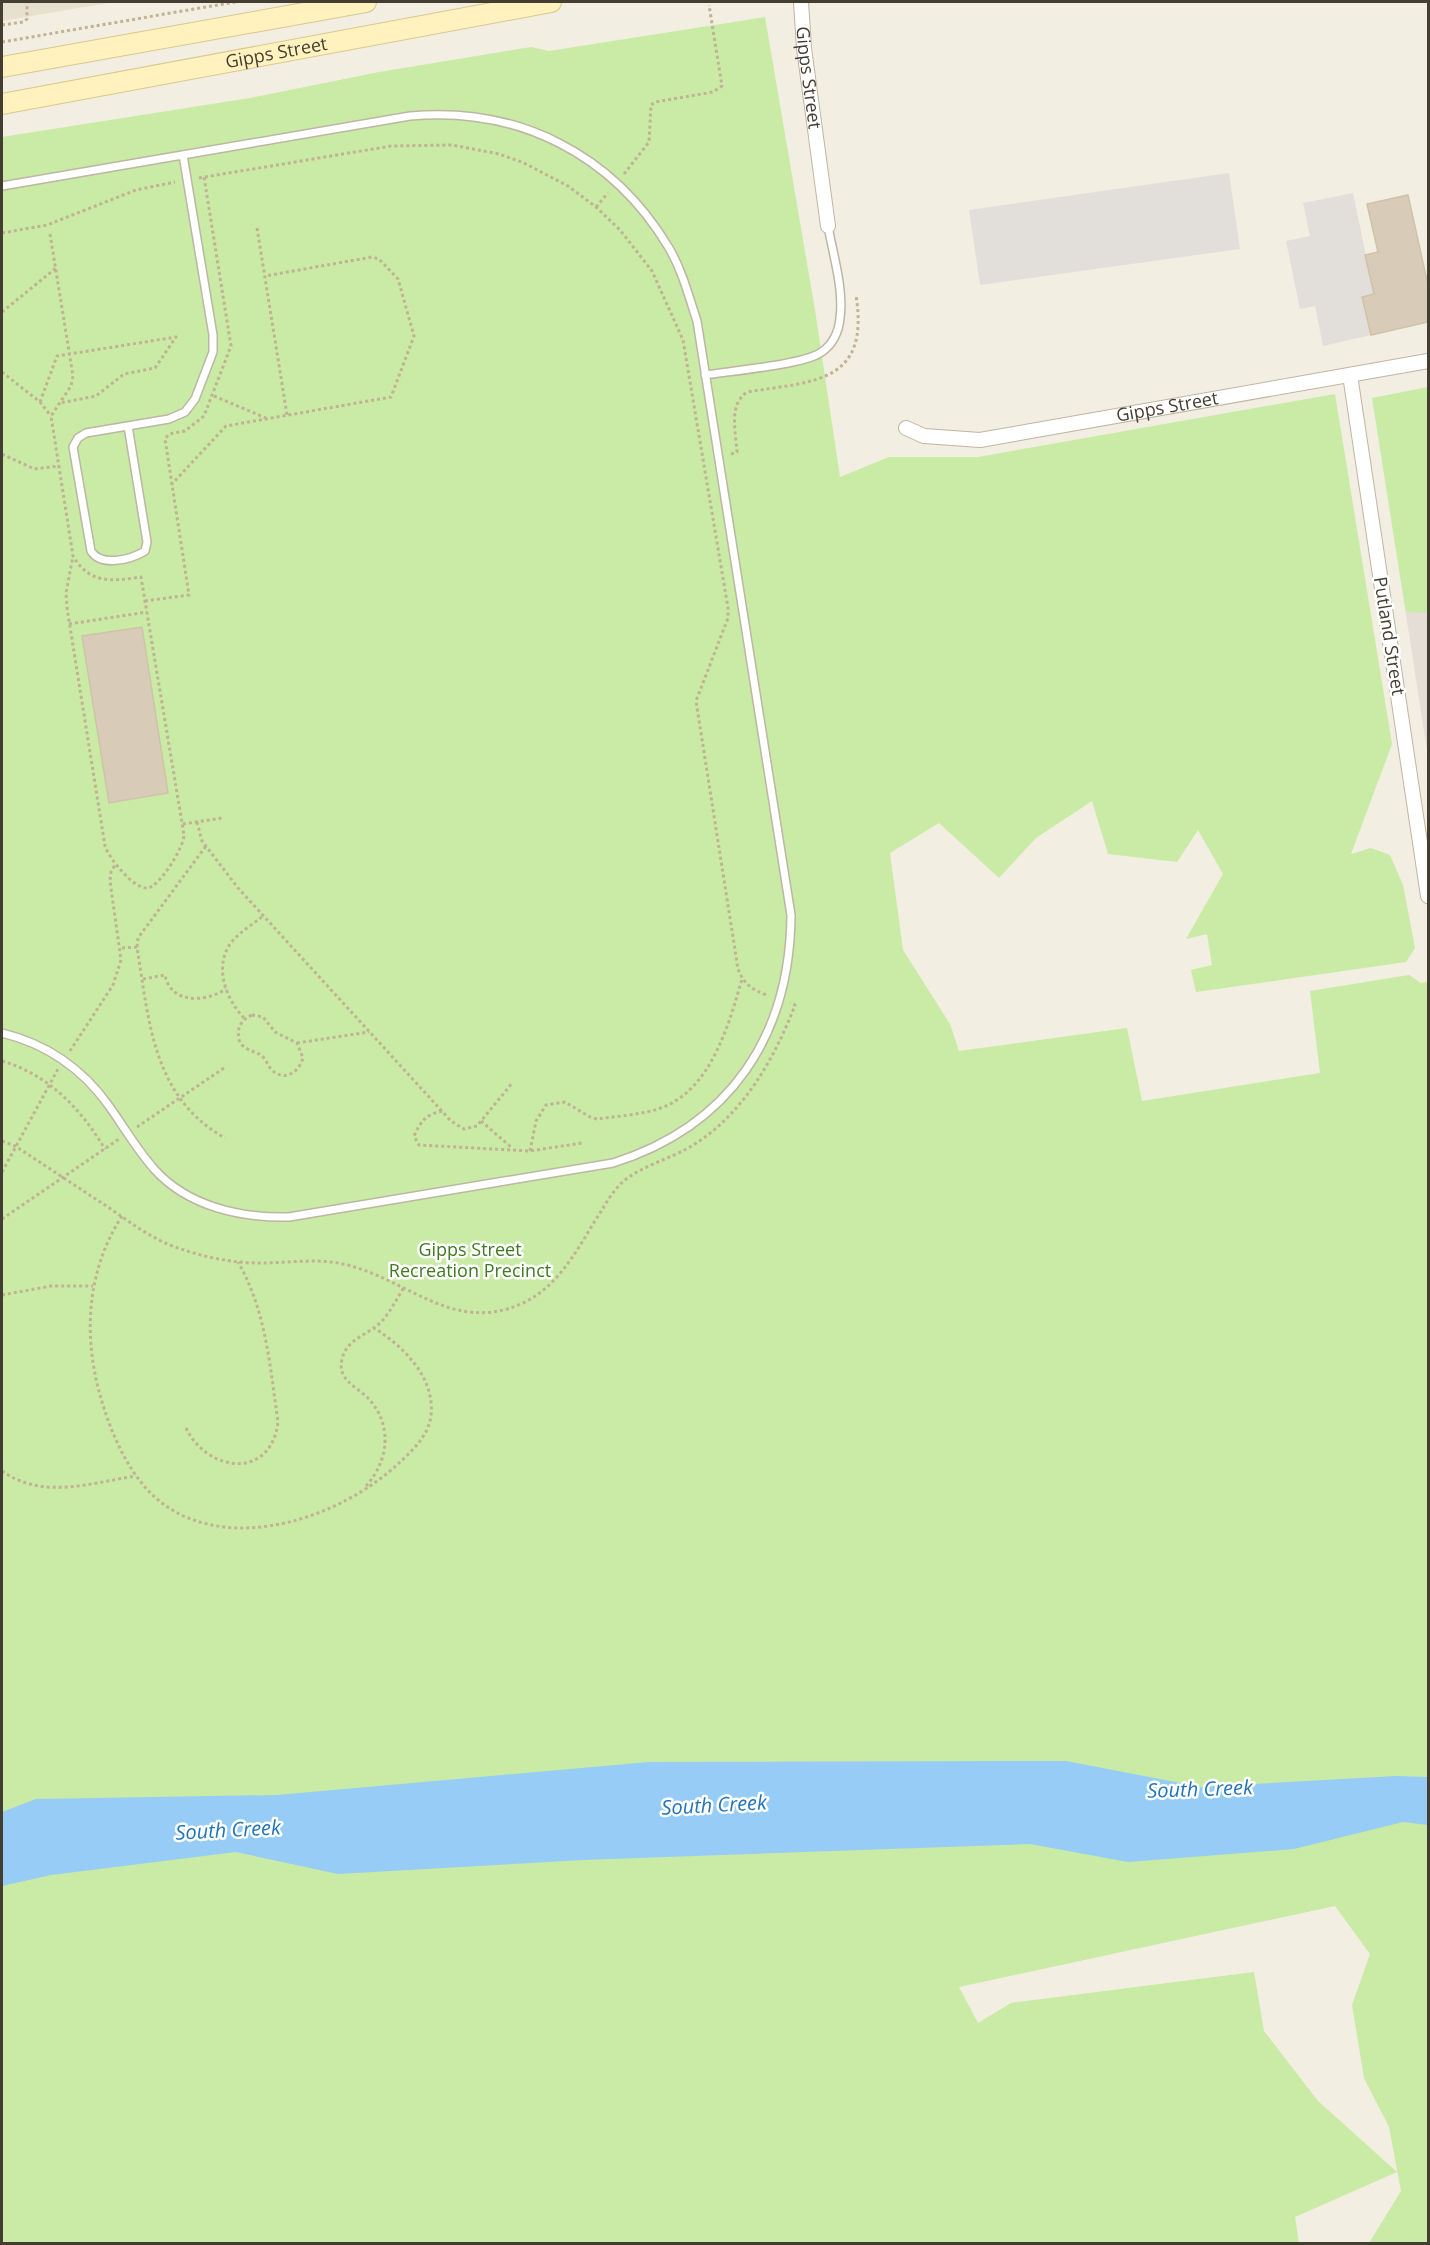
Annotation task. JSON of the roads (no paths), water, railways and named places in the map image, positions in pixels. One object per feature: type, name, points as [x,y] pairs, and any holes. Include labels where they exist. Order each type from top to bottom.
[{"type":"main road","name":"Gipps Street","points":[[2,67],[366,2]]},
{"type":"main road","name":"Gipps Street","points":[[2,104],[551,2]]},
{"type":"street","name":"Gipps Street","points":[[801,2],[804,48],[828,226]]},
{"type":"street","name":"Gipps Street","points":[[906,428],[924,436],[980,440],[1428,361]]},
{"type":"street","name":"Putland Street","points":[[1350,375],[1428,896]]},
{"type":"lane","points":[[2,186],[410,116],[445,113],[476,116],[536,132],[589,160],[617,183],[647,217],[669,249],[697,321],[788,889],[791,941],[780,999],[772,1025],[759,1049],[721,1100],[681,1135],[613,1163],[289,1217],[260,1218],[236,1215],[214,1207],[172,1184],[156,1171],[90,1082],[65,1060],[35,1044],[2,1033]]},
{"type":"lane","points":[[128,426],[147,542],[145,551],[137,556],[104,561],[95,558],[91,551],[73,447],[78,438],[86,434],[128,426],[169,419],[184,412],[199,389],[213,352],[213,335],[183,155]]},
{"type":"lane","points":[[705,375],[803,359],[820,353],[834,340],[840,318],[839,294],[828,226]]},
{"type":"water","name":"South Creek","points":[[1066,1761],[1201,1787],[1396,1776],[1428,1777],[1428,1825],[1403,1822],[1294,1849],[1128,1862],[1030,1844],[583,1860],[338,1874],[236,1852],[51,1875],[2,1886],[2,1812],[36,1799],[277,1795],[649,1762]]},
{"type":"park label","name":"Gipps Street Recreation Precinct","points":[[470,1260]]}]
